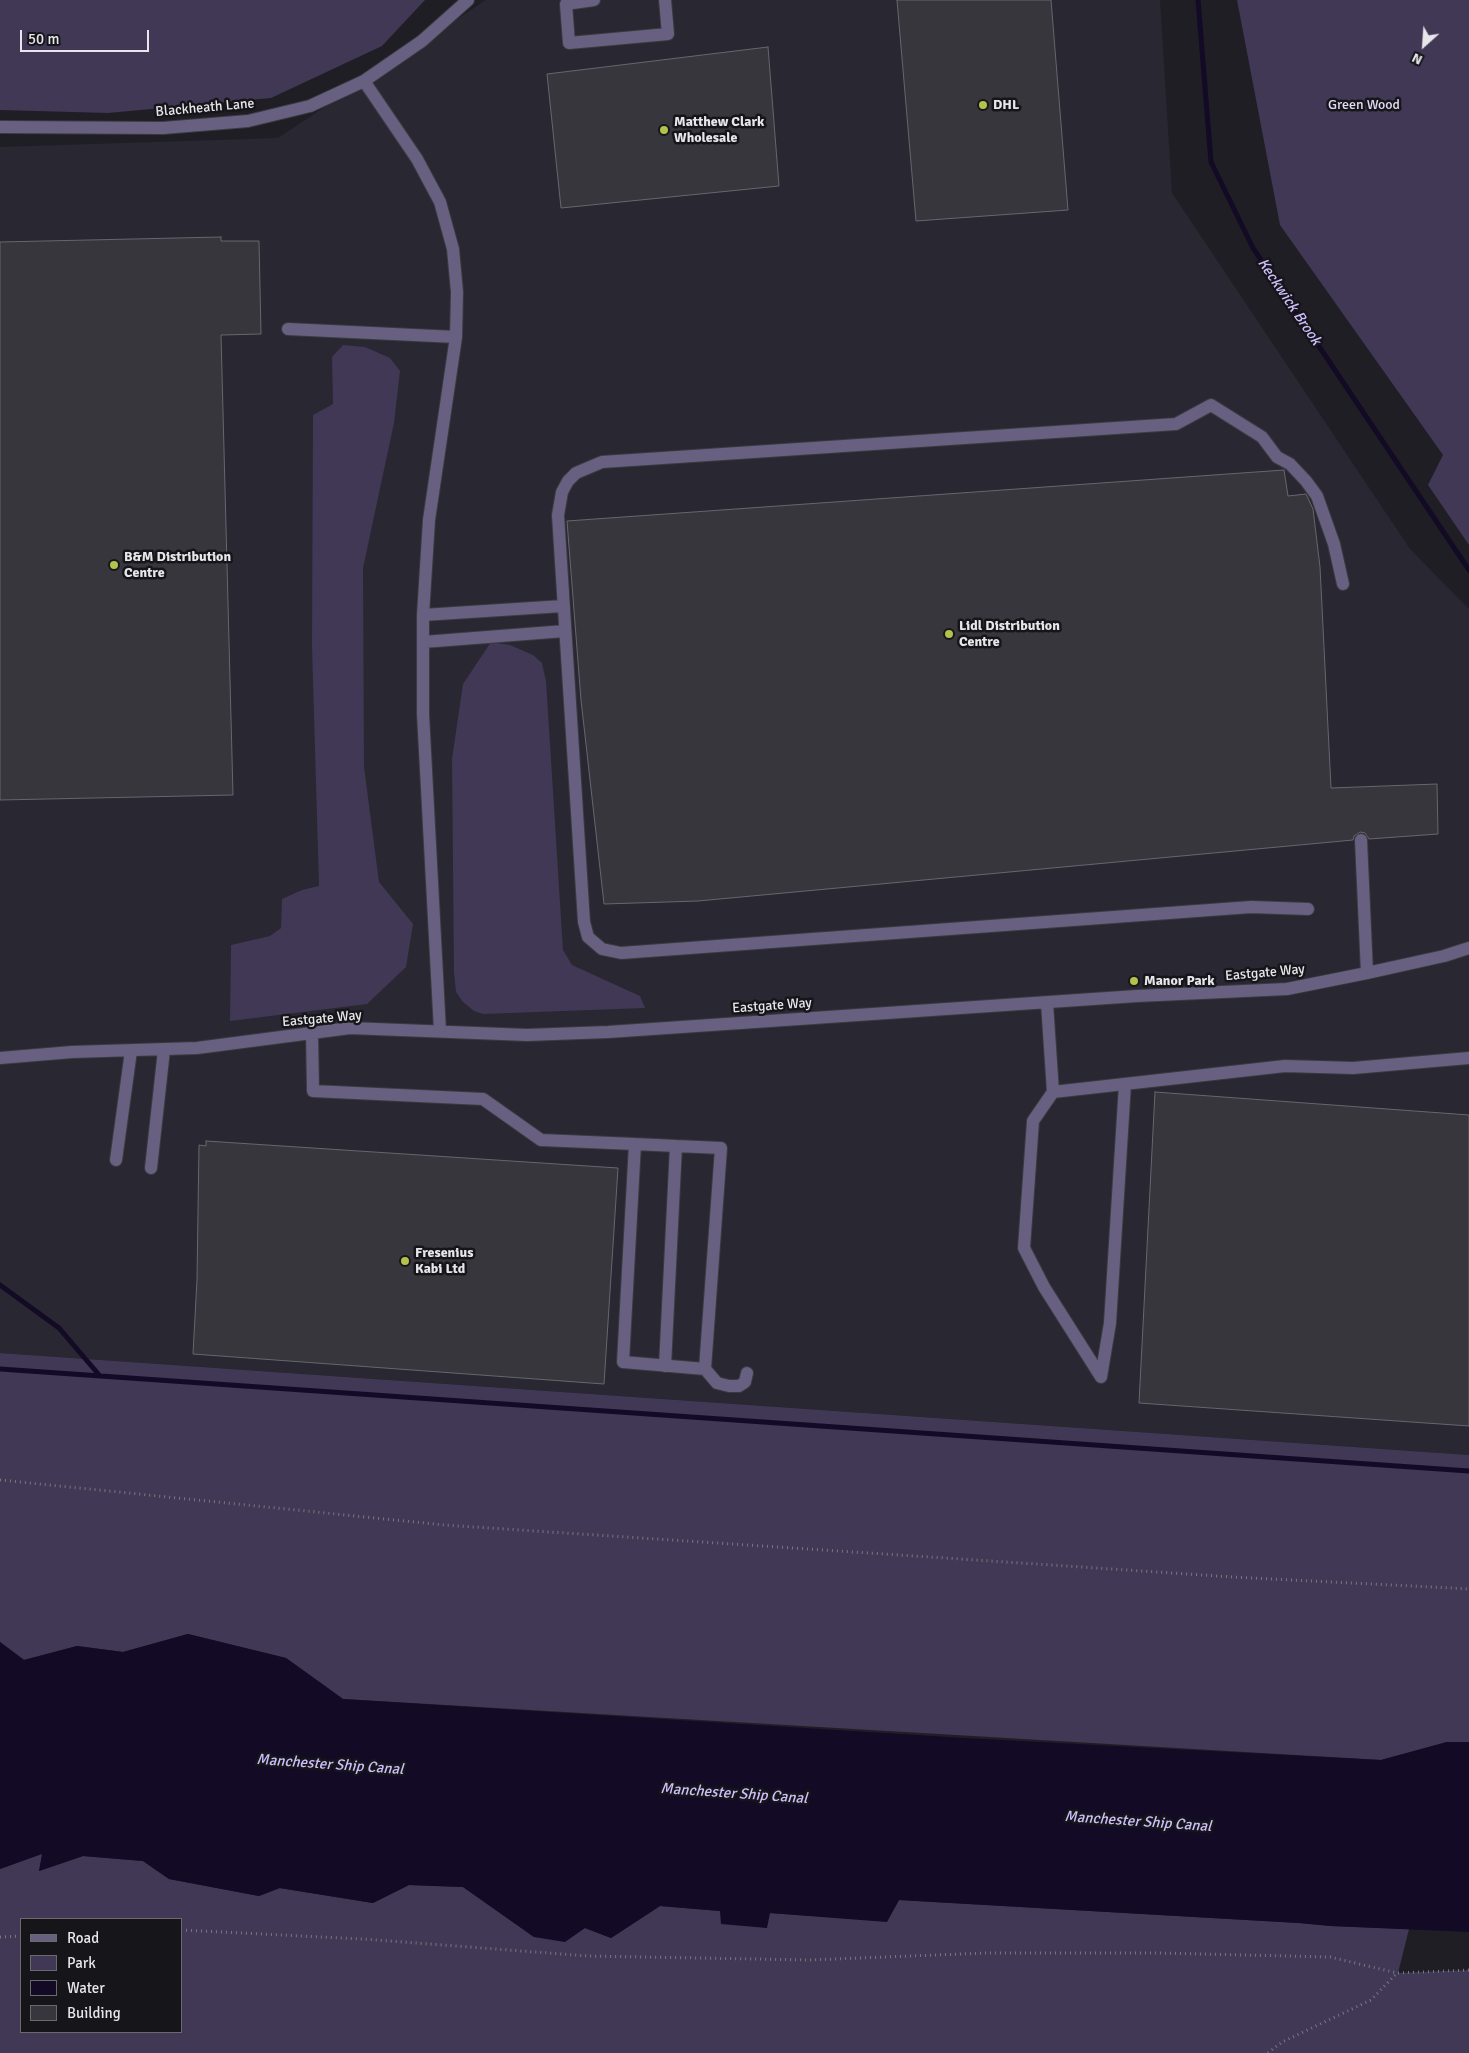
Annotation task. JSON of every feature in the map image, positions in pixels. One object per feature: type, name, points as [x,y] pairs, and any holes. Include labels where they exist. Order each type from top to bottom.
[{"type":"street","name":"Blackheath Lane","points":[[0,127],[163,128],[248,121],[310,106],[364,81],[422,41],[468,0]]},
{"type":"street","points":[[594,0],[566,4],[569,42],[668,34],[665,0]]},
{"type":"street","points":[[364,81],[417,159],[440,202],[453,249],[457,292],[456,337],[429,520],[423,615],[423,714],[440,1031]]},
{"type":"street","points":[[288,329],[456,337]]},
{"type":"street","points":[[1308,909],[1251,907],[621,953],[611,952],[602,948],[588,937],[584,922],[558,530],[561,497],[568,480],[576,472],[602,462],[1176,424],[1211,405],[1262,437],[1277,457],[1290,464],[1306,481],[1317,496],[1323,511],[1334,544],[1343,584]]},
{"type":"street","points":[[423,615],[563,606]]},
{"type":"street","points":[[423,642],[565,632]]},
{"type":"street","points":[[1361,840],[1367,973]]},
{"type":"street","name":"Eastgate Way","points":[[0,1058],[72,1052],[197,1048],[350,1028],[527,1035],[608,1032],[1137,996],[1288,989],[1444,956],[1469,948]]},
{"type":"street","points":[[1047,1003],[1053,1092],[1033,1122],[1024,1248],[1044,1287],[1100,1377],[1110,1323],[1125,1084]]},
{"type":"street","points":[[312,1033],[313,1091],[483,1099],[541,1140],[721,1148],[706,1369],[717,1383],[729,1386],[739,1386],[745,1382],[747,1373]]},
{"type":"street","points":[[151,1168],[164,1050]]},
{"type":"street","points":[[116,1160],[131,1051]]},
{"type":"street","points":[[1053,1092],[1285,1066],[1353,1068],[1469,1058]]},
{"type":"street","points":[[635,1144],[623,1362],[706,1369]]},
{"type":"street","points":[[666,1366],[676,1146]]},
{"type":"path","points":[[0,1480],[454,1526],[1233,1577],[1469,1589]]},
{"type":"path","points":[[182,1930],[363,1939],[607,1956],[810,1960],[986,1953],[1159,1953],[1330,1957],[1397,1973],[1469,1970]]},
{"type":"path","points":[[0,1936],[20,1936]]},
{"type":"path","points":[[1268,2053],[1282,2042],[1371,2000],[1397,1973]]},
{"type":"shaded area","points":[[486,0],[1160,0],[1172,193],[1410,549],[1469,609],[1469,1455],[0,1353],[0,147],[278,138]]},
{"type":"green space","points":[[0,0],[425,0],[382,46],[271,98],[108,113],[0,110]]},
{"type":"green space","name":"Green Wood","points":[[1237,0],[1469,0],[1469,545],[1428,485],[1443,455],[1280,225]]},
{"type":"green space","points":[[343,345],[365,347],[390,358],[400,371],[394,423],[363,568],[364,767],[379,882],[413,924],[406,967],[367,1004],[230,1021],[231,945],[270,936],[281,928],[282,899],[302,890],[319,886],[312,646],[313,415],[333,404],[332,357]]},
{"type":"green space","points":[[491,642],[510,645],[533,655],[542,663],[546,681],[563,950],[572,965],[640,996],[645,1008],[483,1014],[474,1011],[463,1002],[456,992],[454,972],[452,759],[463,684]]},
{"type":"green space","points":[[0,1353],[1469,1455],[1469,1742],[1447,1742],[1381,1760],[343,1699],[286,1658],[188,1634],[123,1652],[77,1646],[24,1660],[0,1642]]},
{"type":"green space","points":[[43,1853],[39,1871],[83,1856],[143,1861],[169,1879],[259,1896],[279,1888],[373,1903],[409,1885],[463,1887],[534,1937],[585,1928],[611,1938],[660,1906],[720,1911],[766,1928],[769,1913],[887,1921],[899,1900],[1409,1929],[1398,1973],[1469,1970],[1469,2053],[0,2053],[0,1869]]},
{"type":"water","name":"Manchester Ship Canal","points":[[188,1634],[286,1658],[343,1699],[964,1738],[1381,1760],[1447,1742],[1469,1742],[1469,1932],[1331,1926],[899,1900],[887,1922],[770,1913],[767,1928],[721,1924],[720,1911],[660,1906],[611,1938],[585,1928],[565,1942],[534,1937],[463,1887],[409,1885],[373,1903],[280,1888],[259,1896],[169,1879],[143,1861],[83,1856],[39,1871],[42,1854],[0,1869],[0,1642],[24,1660],[77,1646],[123,1652]]},
{"type":"building","name":"DHL","points":[[897,0],[1051,0],[1068,210],[916,221]]},
{"type":"building","name":"Matthew Clark Wholesale","points":[[768,47],[779,186],[561,208],[547,74]]},
{"type":"building","name":"B&M Distribution Centre","points":[[221,237],[221,241],[259,241],[261,334],[221,335],[233,795],[0,800],[0,242]]},
{"type":"building","name":"Lidl Distribution Centre","points":[[1284,470],[1288,496],[1306,494],[1313,509],[1320,567],[1331,788],[1437,784],[1438,834],[1369,839],[1365,833],[1360,832],[1354,836],[1353,840],[698,901],[604,904],[581,700],[567,521]]},
{"type":"building","points":[[1155,1092],[1469,1115],[1469,1426],[1139,1403]]},
{"type":"building","name":"Fresenius Kabi Ltd","points":[[206,1141],[618,1168],[604,1384],[193,1354],[197,1280],[199,1145],[206,1146]]},
{"type":"waterway","name":"Keckwick Brook","points":[[1198,0],[1211,162],[1253,248],[1469,570]]},
{"type":"waterway","points":[[0,1285],[59,1328],[100,1376]]},
{"type":"waterway","points":[[0,1369],[1469,1471]]},
{"type":"place","name":"DHL","points":[[983,105]]},
{"type":"place","name":"Matthew Clark Wholesale","points":[[664,130]]},
{"type":"place","name":"B&M Distribution Centre","points":[[114,565]]},
{"type":"place","name":"Lidl Distribution Centre","points":[[949,634]]},
{"type":"place","name":"Manor Park","points":[[1134,981]]},
{"type":"place","name":"Fresenius Kabi Ltd","points":[[405,1261]]}]
